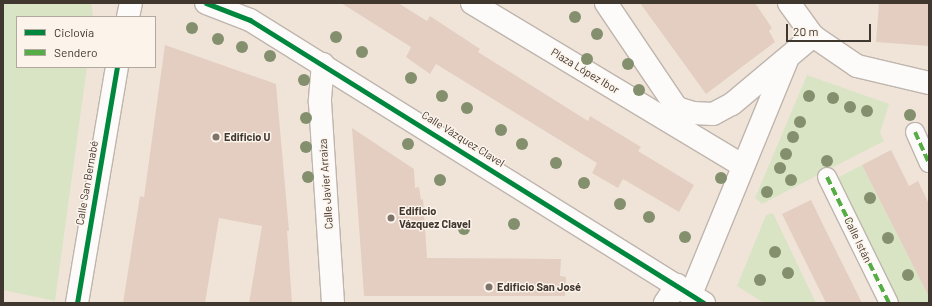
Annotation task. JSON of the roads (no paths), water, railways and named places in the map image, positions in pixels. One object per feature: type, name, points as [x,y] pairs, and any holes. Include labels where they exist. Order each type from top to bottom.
[{"type":"street","points":[[128,16],[131,3]]},
{"type":"street","name":"Calle Vázquez Clavel","points":[[206,3],[250,20],[691,294]]},
{"type":"street","name":"Plaza López Ibor","points":[[472,3],[743,166]]},
{"type":"street","name":"Plaza López Ibor","points":[[606,3],[698,139]]},
{"type":"street","points":[[789,3],[808,30],[857,66],[929,83]]},
{"type":"street","points":[[665,303],[691,294],[788,58],[808,30]]},
{"type":"street","points":[[677,108],[693,113],[713,114],[732,104],[788,58]]},
{"type":"street","name":"Calle Javier Arraiza","points":[[323,64],[320,102],[333,303]]},
{"type":"street","name":"Calle San Bernabé","points":[[77,303],[117,68]]},
{"type":"street","points":[[915,132],[929,163]]},
{"type":"street","name":"Calle Istán","points":[[827,176],[889,303]]},
{"type":"place","name":"Edificio U","points":[[216,137]]},
{"type":"place","name":"Edificio Vázquez Clavel","points":[[391,218]]},
{"type":"place","name":"Edificio San José","points":[[489,287]]}]
